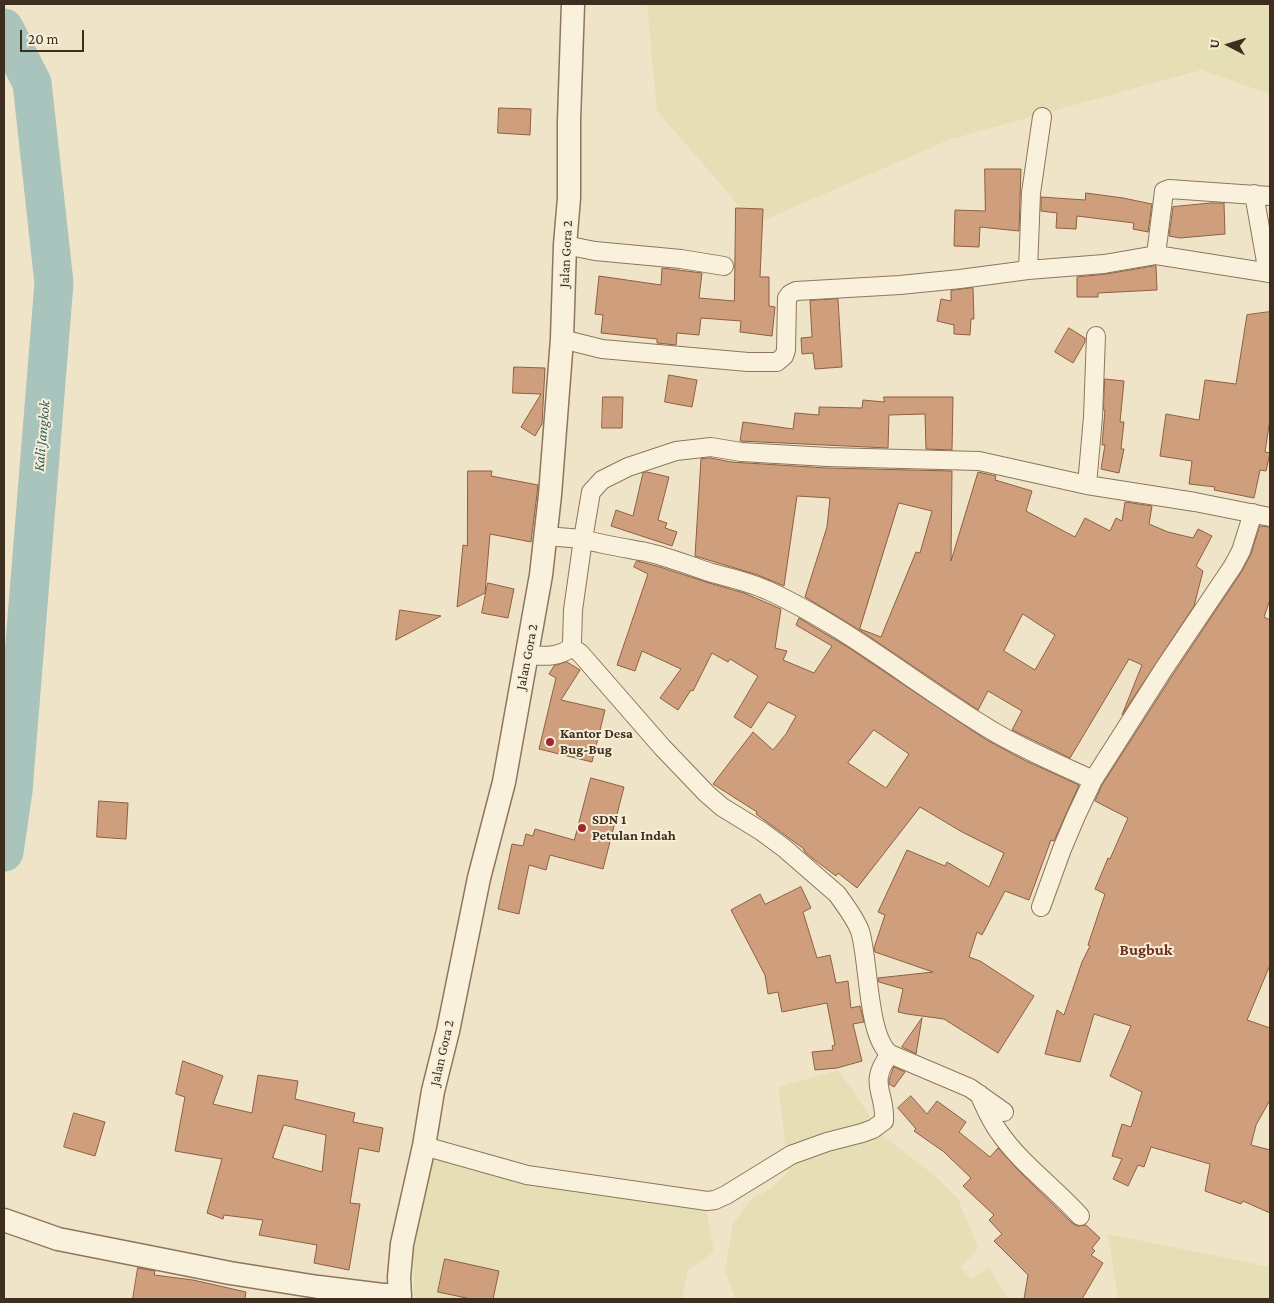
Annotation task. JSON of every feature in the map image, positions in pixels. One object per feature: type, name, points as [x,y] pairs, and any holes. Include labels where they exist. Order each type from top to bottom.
[{"type":"street","name":"Jalan Gora 2","points":[[400,1297],[399,1277],[402,1244],[479,878],[504,782],[537,602],[554,450],[562,339],[565,244],[569,198],[569,121],[573,4]]},
{"type":"street","points":[[1028,270],[1031,192],[1042,117]]},
{"type":"street","points":[[562,339],[602,349],[748,362],[777,362],[780,361],[786,350],[787,298],[793,292],[910,284],[1028,270],[1104,264],[1156,255],[1269,273],[1262,195],[1169,189],[1164,191],[1156,255]]},
{"type":"street","points":[[565,244],[595,251],[681,259],[724,266]]},
{"type":"street","points":[[1087,485],[1093,417],[1096,336]]},
{"type":"street","points":[[526,655],[563,654],[570,648],[572,643],[573,610],[591,492],[602,480],[628,467],[690,449],[711,448],[741,452],[828,457],[979,461],[1087,485],[1262,515],[1233,566],[1093,780],[1076,816],[1041,907]]},
{"type":"street","points":[[545,536],[584,539],[677,560],[711,572],[749,582],[792,602],[869,649],[992,731],[1028,751],[1052,760],[1093,780]]},
{"type":"street","points":[[570,648],[580,652],[662,747],[707,794],[722,807],[784,848],[837,894],[860,930],[877,1028],[884,1047],[890,1054],[950,1078],[979,1094],[1004,1112]]},
{"type":"street","points":[[424,1146],[527,1175],[707,1201],[715,1200],[791,1155],[827,1142],[862,1133],[884,1122],[879,1094],[879,1072],[890,1054]]},
{"type":"street","points":[[979,1094],[998,1132],[1041,1179],[1062,1196],[1080,1216]]},
{"type":"street","points":[[4,1220],[58,1239],[230,1273],[318,1287],[400,1297]]},
{"type":"shaded area","points":[[647,4],[1270,4],[1270,94],[1201,70],[951,139],[755,224],[657,111]]},
{"type":"shaded area","points":[[838,1070],[885,1137],[934,1175],[958,1199],[978,1248],[961,1267],[971,1279],[989,1267],[1008,1299],[735,1299],[725,1270],[733,1224],[753,1198],[770,1189],[788,1172],[779,1087]]},
{"type":"shaded area","points":[[432,1154],[706,1208],[714,1252],[688,1270],[682,1299],[419,1299],[414,1295],[413,1249],[416,1225]]},
{"type":"shaded area","points":[[1108,1234],[1270,1267],[1270,1299],[1118,1299]]},
{"type":"building","points":[[499,108],[531,109],[530,135],[498,133]]},
{"type":"building","points":[[985,169],[1021,169],[1019,231],[980,227],[979,247],[954,246],[955,210],[985,211]]},
{"type":"building","points":[[1086,193],[1152,204],[1148,232],[1133,229],[1134,223],[1077,216],[1076,229],[1056,228],[1057,213],[1041,211],[1041,197],[1085,200]]},
{"type":"building","points":[[1224,203],[1225,234],[1180,238],[1169,236],[1173,207]]},
{"type":"building","points":[[736,208],[763,209],[760,277],[769,277],[769,306],[775,307],[772,336],[740,332],[741,321],[701,318],[699,335],[677,333],[676,345],[657,343],[657,339],[601,333],[603,315],[595,314],[599,276],[661,285],[662,268],[702,273],[699,298],[734,301]]},
{"type":"building","points":[[1156,266],[1157,290],[1098,293],[1098,297],[1077,297],[1077,277]]},
{"type":"building","points":[[973,288],[974,319],[971,319],[970,335],[954,334],[954,325],[937,321],[941,299],[951,301],[951,291]]},
{"type":"building","points":[[838,299],[842,367],[815,369],[813,353],[802,354],[801,338],[812,337],[810,301]]},
{"type":"building","points":[[1270,312],[1270,419],[1265,452],[1270,453],[1266,471],[1260,470],[1254,498],[1214,490],[1215,487],[1189,484],[1192,461],[1160,456],[1166,414],[1199,420],[1205,380],[1236,384],[1247,315]]},
{"type":"building","points":[[1069,328],[1085,338],[1085,342],[1073,363],[1055,352]]},
{"type":"building","points":[[514,367],[545,368],[542,424],[535,436],[521,427],[541,394],[513,393]]},
{"type":"building","points":[[669,375],[697,380],[692,407],[665,402]]},
{"type":"building","points":[[1105,379],[1124,381],[1120,422],[1124,422],[1121,449],[1124,449],[1119,473],[1101,469],[1105,445],[1102,445]]},
{"type":"building","points":[[603,397],[623,397],[622,428],[602,428]]},
{"type":"building","points":[[884,397],[953,397],[952,450],[926,449],[925,414],[889,415],[888,448],[740,441],[743,422],[793,429],[795,413],[819,415],[819,407],[862,408],[863,400],[884,402]]},
{"type":"building","points":[[711,458],[731,462],[827,468],[952,471],[951,561],[978,472],[996,476],[995,480],[1032,491],[1026,511],[1075,537],[1085,518],[1110,531],[1116,518],[1122,521],[1125,502],[1152,506],[1149,524],[1168,532],[1193,538],[1198,529],[1212,536],[1196,566],[1203,571],[1194,606],[1122,715],[1142,665],[1129,659],[1070,758],[1012,730],[1022,711],[988,691],[978,710],[861,631],[805,597],[827,527],[830,498],[797,496],[784,586],[758,575],[695,556],[701,459]],"holes":[[[899,503],[932,511],[920,553],[916,552],[881,637],[860,629]],[[1023,614],[1055,635],[1035,670],[1004,651]]]},
{"type":"building","points":[[468,471],[492,471],[491,476],[538,485],[531,542],[490,534],[485,593],[457,607],[463,545],[467,546]]},
{"type":"building","points":[[647,472],[669,477],[658,520],[667,523],[665,528],[677,532],[672,546],[611,526],[616,510],[633,516],[643,473]]},
{"type":"building","points":[[1260,526],[1270,527],[1270,600],[1264,617],[1270,620],[1270,965],[1247,1020],[1270,1028],[1270,1100],[1256,1125],[1251,1145],[1270,1150],[1270,1213],[1243,1201],[1241,1204],[1205,1191],[1210,1164],[1151,1147],[1144,1167],[1138,1165],[1128,1186],[1113,1179],[1122,1159],[1112,1156],[1122,1124],[1131,1127],[1142,1092],[1110,1076],[1131,1026],[1094,1014],[1080,1062],[1045,1054],[1057,1010],[1064,1015],[1082,962],[1090,946],[1088,945],[1105,894],[1095,889],[1128,818],[1095,801],[1102,785],[1242,571],[1251,554]]},
{"type":"building","points":[[637,561],[660,567],[744,593],[781,609],[775,648],[787,651],[783,660],[814,673],[832,646],[796,625],[799,618],[849,648],[985,739],[1024,760],[1079,785],[1054,841],[1051,840],[1029,900],[1005,891],[982,935],[977,932],[969,957],[980,961],[1034,996],[998,1053],[944,1019],[898,1012],[903,989],[879,982],[878,978],[933,972],[875,952],[874,948],[885,915],[878,912],[907,850],[945,866],[947,862],[989,887],[1004,853],[962,832],[920,807],[857,888],[838,873],[836,876],[812,858],[804,849],[756,814],[757,812],[713,784],[753,732],[773,750],[786,734],[796,716],[768,702],[751,728],[734,717],[758,676],[730,659],[728,662],[712,653],[693,691],[691,690],[678,710],[660,698],[681,669],[642,651],[635,671],[617,665],[648,574],[634,567]],"holes":[[[874,730],[909,754],[886,788],[848,763]]]},
{"type":"building","points":[[488,583],[514,589],[508,618],[482,613]]},
{"type":"building","points":[[400,610],[441,616],[396,640]]},
{"type":"building","points":[[567,662],[580,670],[561,700],[605,710],[592,762],[539,749],[556,678],[549,674],[554,666]]},
{"type":"building","points":[[591,778],[624,787],[603,869],[550,855],[546,870],[529,865],[519,914],[498,909],[512,844],[523,846],[526,834],[533,836],[535,829],[574,840]]},
{"type":"building","points":[[99,801],[128,803],[126,839],[97,837]]},
{"type":"building","points":[[801,887],[811,908],[803,912],[817,958],[830,955],[836,983],[848,981],[851,1008],[860,1006],[864,1022],[853,1024],[862,1061],[837,1068],[815,1070],[812,1052],[833,1050],[832,1046],[835,1045],[827,1003],[782,1012],[778,992],[768,994],[765,975],[731,910],[760,894],[765,904]]},
{"type":"building","points":[[922,1018],[916,1054],[902,1047]]},
{"type":"building","points":[[183,1061],[223,1076],[213,1104],[252,1113],[258,1075],[298,1081],[295,1099],[355,1113],[353,1122],[383,1128],[379,1152],[359,1148],[350,1203],[360,1204],[349,1270],[314,1263],[317,1245],[259,1235],[263,1220],[224,1215],[223,1219],[207,1213],[222,1159],[175,1151],[185,1097],[176,1094]],"holes":[[[284,1125],[326,1135],[322,1172],[273,1158]]]},
{"type":"building","points":[[894,1067],[905,1072],[894,1087],[889,1084],[889,1081]]},
{"type":"building","points":[[911,1096],[927,1114],[937,1101],[966,1122],[959,1132],[990,1157],[998,1148],[1072,1223],[1077,1226],[1086,1225],[1100,1238],[1092,1248],[1095,1251],[1091,1255],[1103,1263],[1082,1299],[1024,1299],[1028,1275],[994,1241],[1002,1234],[989,1220],[994,1215],[963,1186],[971,1178],[944,1152],[914,1131],[916,1129],[898,1108]]},
{"type":"building","points":[[74,1113],[105,1122],[95,1156],[64,1147]]},
{"type":"building","points":[[445,1259],[499,1271],[493,1299],[471,1299],[438,1292]]},
{"type":"building","points":[[138,1268],[155,1271],[154,1275],[193,1280],[246,1292],[245,1299],[133,1299]]},
{"type":"waterway","name":"Kali Jangkok","points":[[4,28],[32,83],[54,283],[13,791],[4,852]]},
{"type":"place","name":"Kantor Desa Bug-Bug","points":[[550,742]]},
{"type":"place","name":"SDN 1 Petulan Indah","points":[[582,828]]},
{"type":"district","name":"Bugbuk","points":[[1146,950]]}]
